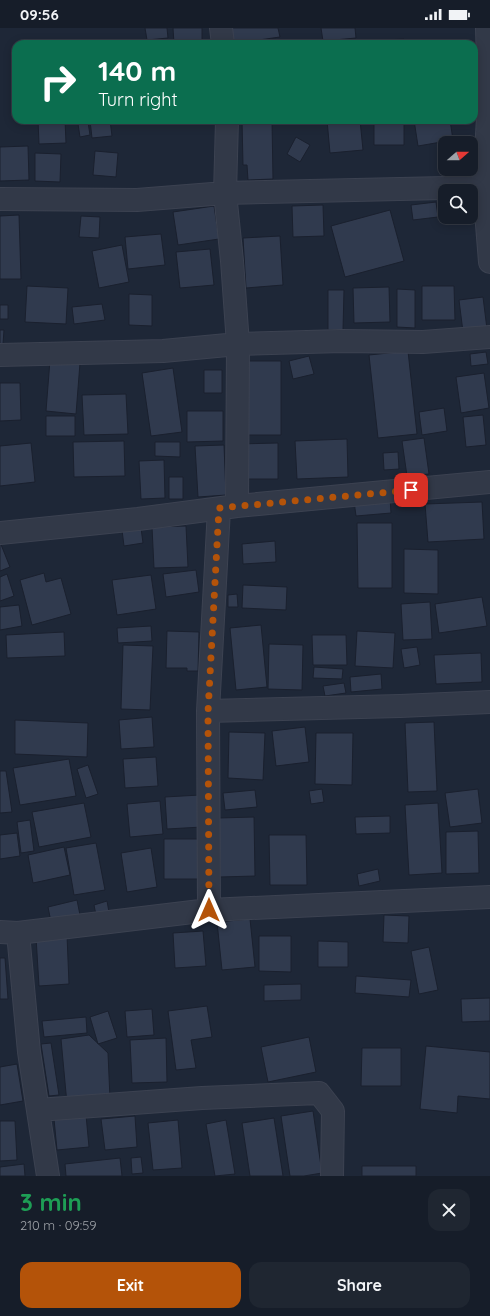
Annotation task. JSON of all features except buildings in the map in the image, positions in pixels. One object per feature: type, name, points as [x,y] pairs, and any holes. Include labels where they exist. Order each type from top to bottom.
[{"type":"street","points":[[221,28],[222,40]]},
{"type":"street","points":[[487,28],[481,71],[489,100],[487,187],[490,262]]},
{"type":"street","points":[[209,910],[208,712],[228,507],[238,344],[232,260],[225,193],[227,124]]},
{"type":"street","points":[[0,199],[137,200],[225,193],[487,187]]},
{"type":"street","points":[[0,355],[162,351],[238,344],[342,341],[423,342],[490,337]]},
{"type":"street","points":[[0,533],[138,519],[228,507],[490,482]]},
{"type":"street","points":[[208,712],[490,702]]},
{"type":"street","points":[[48,1176],[9,932],[209,910],[490,897]]},
{"type":"street","points":[[38,1110],[202,1098],[319,1093],[333,1111],[332,1176]]},
{"type":"route","points":[[209,910],[208,712],[219,508],[411,490]]}]
